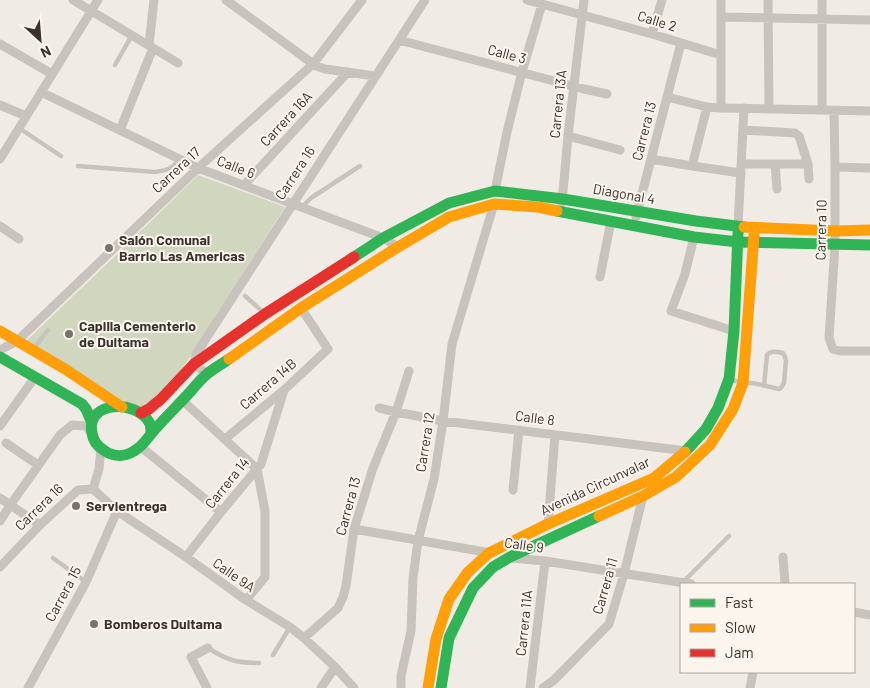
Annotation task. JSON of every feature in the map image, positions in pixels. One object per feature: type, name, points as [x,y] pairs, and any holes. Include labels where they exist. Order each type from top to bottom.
[{"type":"main road","name":"Diagonal 4","points":[[383,238],[449,203],[495,191],[563,199],[637,212],[754,228],[835,231],[870,230]]},
{"type":"main road","name":"Diagonal 4","points":[[398,247],[449,217],[494,204],[538,208],[694,237],[738,242],[870,245]]},
{"type":"main road","name":"Avenida Circunvalar","points":[[428,688],[436,639],[449,599],[468,572],[489,553],[548,524],[654,478],[687,451],[706,429],[718,408],[730,380],[738,226]]},
{"type":"main road","name":"Avenida Circunvalar","points":[[441,688],[450,638],[473,588],[493,567],[510,557],[643,496],[676,477],[710,445],[733,409],[743,383],[754,228]]},
{"type":"main road","name":"Carrera 16","points":[[141,413],[161,399],[194,364],[265,314],[383,238]]},
{"type":"main road","points":[[0,357],[82,404],[86,409],[96,444],[101,449],[120,456],[131,453],[146,442],[151,433],[207,374],[302,308],[398,247]]},
{"type":"main road","points":[[0,331],[65,369],[122,407]]},
{"type":"main road","points":[[91,428],[94,418],[99,411],[113,406],[141,413],[149,423],[151,433]]},
{"type":"street","points":[[73,0],[178,62]]},
{"type":"street","points":[[0,159],[98,0]]},
{"type":"street","points":[[120,130],[151,47],[154,0]]},
{"type":"street","points":[[226,0],[313,64],[325,69],[375,76]]},
{"type":"street","name":"Carrera 17","points":[[0,350],[17,341],[198,168],[313,64],[362,0]]},
{"type":"street","name":"Carrera 16","points":[[194,364],[196,354],[425,0]]},
{"type":"street","name":"Calle 2","points":[[527,0],[583,14],[721,55]]},
{"type":"street","name":"Carrera 13A","points":[[561,212],[573,86],[584,0]]},
{"type":"street","points":[[652,34],[662,0]]},
{"type":"street","points":[[721,0],[721,108]]},
{"type":"street","points":[[768,0],[769,109]]},
{"type":"street","points":[[822,0],[822,110]]},
{"type":"street","points":[[495,191],[522,72],[542,4]]},
{"type":"street","points":[[721,17],[870,20]]},
{"type":"street","name":"Calle 3","points":[[399,40],[584,90],[607,94]]},
{"type":"street","name":"Carrera 13","points":[[633,225],[681,43]]},
{"type":"street","points":[[0,44],[52,74]]},
{"type":"street","name":"Carrera 16A","points":[[244,185],[348,72]]},
{"type":"street","name":"Calle 6","points":[[42,92],[198,168],[383,238],[398,247]]},
{"type":"street","points":[[667,97],[707,107],[721,108],[870,111]]},
{"type":"street","points":[[0,105],[26,116]]},
{"type":"street","points":[[692,166],[707,107]]},
{"type":"street","points":[[738,226],[744,108]]},
{"type":"street","name":"Carrera 10","points":[[834,110],[835,244],[829,338],[833,349],[840,351],[870,351]]},
{"type":"street","points":[[743,130],[795,133],[799,136],[808,164],[809,179]]},
{"type":"street","points":[[568,136],[620,150]]},
{"type":"street","points":[[651,159],[692,166],[742,168],[775,164],[808,164]]},
{"type":"street","points":[[775,164],[777,189]]},
{"type":"street","points":[[835,167],[870,168]]},
{"type":"street","name":"Carrera 12","points":[[401,688],[401,676],[411,631],[413,578],[418,541],[434,479],[452,344],[494,204]]},
{"type":"street","points":[[600,278],[611,221]]},
{"type":"street","points":[[0,226],[19,238]]},
{"type":"street","points":[[694,237],[685,274],[671,311],[734,331]]},
{"type":"street","name":"Carrera 14B","points":[[225,439],[284,390],[328,349],[302,308]]},
{"type":"street","points":[[194,364],[207,374]]},
{"type":"street","name":"Carrera 13","points":[[304,638],[338,608],[343,597],[354,529],[372,468],[396,412],[409,371]]},
{"type":"street","points":[[0,426],[35,377]]},
{"type":"street","name":"Carrera 14","points":[[186,557],[261,464],[284,390]]},
{"type":"street","points":[[182,400],[258,469],[265,511],[265,577],[246,600]]},
{"type":"street","name":"Calle 8","points":[[380,408],[443,421],[687,451]]},
{"type":"street","points":[[0,521],[60,435],[72,424],[91,428]]},
{"type":"street","points":[[513,490],[519,430]]},
{"type":"street","points":[[548,524],[555,435]]},
{"type":"street","points":[[6,443],[38,465]]},
{"type":"street","points":[[141,447],[221,512]]},
{"type":"street","points":[[94,489],[101,449]]},
{"type":"street","name":"Carrera 16","points":[[0,567],[40,525],[78,490],[94,489]]},
{"type":"street","name":"Calle 9A","points":[[94,489],[117,511],[304,638],[354,688]]},
{"type":"street","name":"Carrera 11","points":[[543,688],[554,680],[609,624],[624,574],[643,496]]},
{"type":"street","points":[[0,498],[40,525]]},
{"type":"street","name":"Carrera 15","points":[[28,688],[86,582],[117,511]]},
{"type":"street","name":"Calle 9","points":[[354,529],[510,557],[687,583]]},
{"type":"street","points":[[782,557],[785,583]]},
{"type":"street","name":"Carrera 11A","points":[[530,688],[545,561]]},
{"type":"street","points":[[855,612],[870,614]]},
{"type":"street","points":[[207,688],[191,657],[208,648]]},
{"type":"street","points":[[321,688],[335,667]]},
{"type":"street","points":[[750,688],[753,673]]},
{"type":"lane","points":[[115,65],[132,35]]},
{"type":"lane","points":[[19,128],[61,156]]},
{"type":"lane","points":[[78,166],[155,172],[167,170],[180,159]]},
{"type":"lane","points":[[302,207],[311,198],[360,166]]},
{"type":"lane","points":[[245,296],[265,314]]},
{"type":"lane","points":[[32,350],[48,330]]},
{"type":"lane","points":[[730,380],[779,389],[783,386],[786,360],[786,356],[783,353],[769,352],[767,355],[764,386]]},
{"type":"lane","points":[[687,583],[729,536]]},
{"type":"lane","points":[[52,558],[86,582]]},
{"type":"lane","points":[[273,655],[290,628]]},
{"type":"lane","points":[[208,648],[236,662],[259,662]]},
{"type":"green space","points":[[198,175],[285,207],[180,372],[146,406],[133,407],[25,342]]},
{"type":"traffic: fast","points":[[354,257],[383,238],[449,203],[495,191],[563,199],[744,227]]},
{"type":"traffic: fast","points":[[557,211],[694,237],[738,242],[870,245]]},
{"type":"traffic: fast","points":[[685,452],[706,429],[718,408],[729,379],[734,331],[738,233]]},
{"type":"traffic: fast","points":[[0,357],[82,404],[92,423]]},
{"type":"traffic: fast","points":[[151,433],[150,423],[143,415],[123,407],[104,409],[96,415],[92,422],[92,433],[100,448],[116,455],[131,453],[144,443],[203,378],[229,359]]},
{"type":"traffic: fast","points":[[441,688],[449,638],[473,588],[493,567],[510,557],[599,516]]},
{"type":"traffic: slow","points":[[229,359],[301,308],[449,217],[494,204],[538,207],[557,211]]},
{"type":"traffic: slow","points":[[744,227],[835,231],[870,230]]},
{"type":"traffic: slow","points":[[599,516],[643,496],[676,477],[710,445],[733,409],[743,383],[754,235]]},
{"type":"traffic: slow","points":[[0,331],[65,369],[122,407]]},
{"type":"traffic: slow","points":[[428,688],[436,639],[449,599],[468,572],[489,553],[548,524],[654,478],[685,452]]},
{"type":"traffic: jam","points":[[141,413],[161,399],[194,364],[265,314],[354,257]]},
{"type":"place","name":"Salón Comunal Barrio Las Americas","points":[[109,248]]},
{"type":"place","name":"Capilla Cementerio de Duitama","points":[[69,334]]},
{"type":"place","name":"Servientrega","points":[[76,506]]},
{"type":"place","name":"Bomberos Duitama","points":[[94,624]]}]
